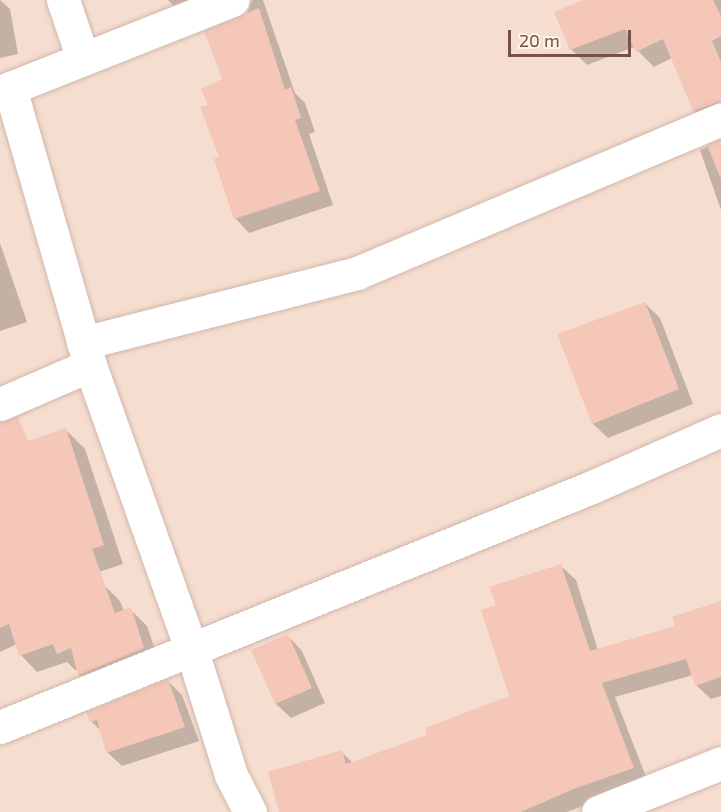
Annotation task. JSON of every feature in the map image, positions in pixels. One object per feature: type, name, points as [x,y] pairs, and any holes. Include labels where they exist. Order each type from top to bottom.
[{"type":"street","points":[[63,0],[83,59]]},
{"type":"street","points":[[232,0],[5,90],[87,354],[192,651],[231,775],[250,812]]},
{"type":"street","points":[[0,404],[87,354],[357,273],[721,119]]},
{"type":"street","points":[[0,727],[592,487],[721,430]]},
{"type":"street","points":[[598,812],[721,763]]},
{"type":"shaded area","points":[[0,0],[721,0],[721,812],[0,812]]},
{"type":"building","points":[[583,0],[713,0],[721,16],[721,36],[712,41],[721,62],[721,101],[693,111],[663,39],[636,52],[625,29],[570,50],[554,12]]},
{"type":"building","points":[[259,8],[285,90],[291,87],[301,118],[295,120],[320,191],[234,219],[214,159],[219,157],[200,107],[208,105],[201,89],[222,79],[204,31]]},
{"type":"building","points":[[721,139],[721,177],[720,177],[707,145]]},
{"type":"building","points":[[645,302],[679,389],[592,424],[557,334]]},
{"type":"building","points":[[18,417],[28,441],[66,428],[104,545],[92,549],[115,613],[131,607],[144,648],[78,675],[71,648],[57,654],[53,644],[19,656],[9,624],[0,628],[0,422]]},
{"type":"building","points":[[561,564],[590,651],[675,626],[672,617],[721,601],[721,677],[695,686],[686,659],[602,683],[634,768],[576,788],[521,812],[279,812],[268,772],[342,750],[346,764],[427,735],[425,728],[509,696],[481,610],[496,605],[489,587]]},
{"type":"building","points":[[288,634],[312,688],[275,704],[251,650]]},
{"type":"building","points":[[168,679],[185,727],[106,753],[97,720],[89,722],[87,712]]}]
